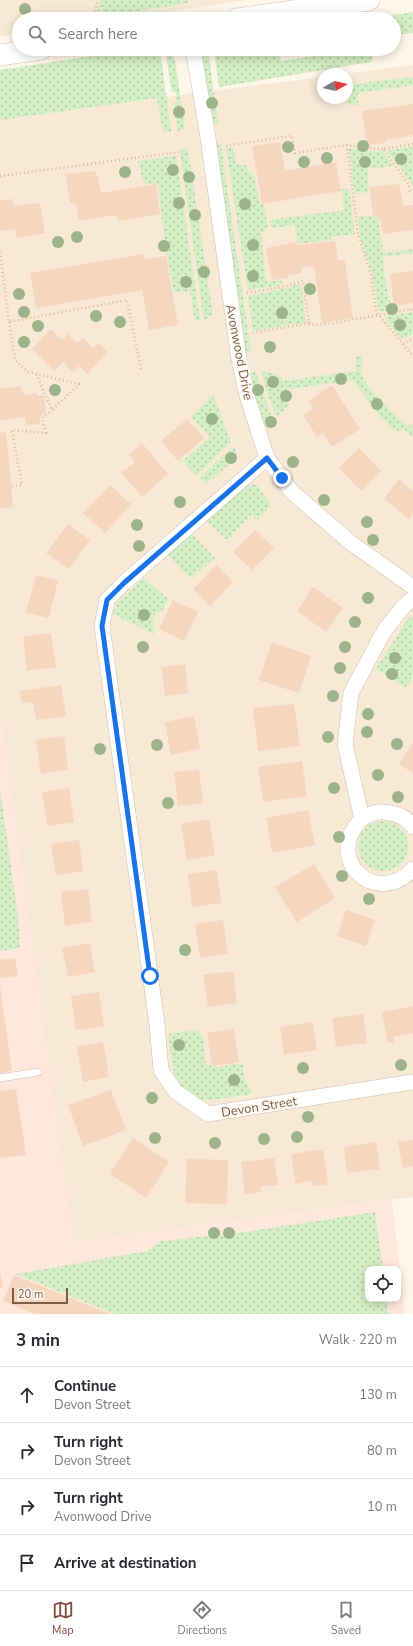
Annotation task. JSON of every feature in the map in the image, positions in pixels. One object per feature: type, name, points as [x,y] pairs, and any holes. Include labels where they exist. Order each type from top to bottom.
[{"type":"street","points":[[285,12],[368,0]]},
{"type":"street","points":[[0,55],[12,53]]},
{"type":"street","name":"Avonwood Drive","points":[[194,56],[239,360],[248,399],[267,458],[292,492],[351,542],[413,587]]},
{"type":"street","name":"Devon Street","points":[[267,458],[124,583],[107,600],[102,626],[157,1024],[162,1070],[176,1090],[208,1114],[413,1082]]},
{"type":"street","points":[[362,819],[345,744],[351,693],[384,631],[403,607],[413,598]]},
{"type":"street","points":[[413,827],[402,816],[394,813],[382,812],[370,814],[362,819],[353,828],[348,849],[350,861],[357,872],[366,879],[377,884],[395,882],[406,876],[413,869]]},
{"type":"lane","points":[[0,1078],[38,1072]]},
{"type":"path","points":[[95,12],[98,0]]},
{"type":"path","points":[[224,147],[289,136],[292,136],[295,153],[347,145],[363,148],[383,149],[413,144]]},
{"type":"path","points":[[347,145],[358,234],[371,274],[376,312],[413,356]]},
{"type":"path","points":[[383,149],[409,185],[410,191],[413,190]]},
{"type":"path","points":[[0,176],[179,152]]},
{"type":"path","points":[[0,252],[14,360],[28,372],[79,384],[42,418],[46,433],[12,430],[22,485],[12,486]]},
{"type":"path","points":[[245,293],[287,286],[303,281],[309,323]]},
{"type":"path","points":[[9,322],[126,300],[142,369]]},
{"type":"path","points":[[251,333],[309,323],[315,325],[333,323],[413,309]]},
{"type":"path","points":[[403,344],[413,338]]},
{"type":"path","points":[[36,374],[52,410]]},
{"type":"shaded area","points":[[0,0],[247,0],[166,12],[12,12],[12,34],[0,36]]},
{"type":"shaded area","points":[[413,65],[413,1197],[72,1243],[0,714],[0,118],[317,78],[317,104],[353,104],[353,73]]},
{"type":"shaded area","points":[[0,714],[73,1243],[392,1200],[400,1266],[365,1266],[365,1302],[401,1302],[401,1279],[405,1314],[0,1314]]},
{"type":"green space","points":[[100,0],[188,0],[188,3],[132,12],[97,12]]},
{"type":"green space","points":[[413,12],[413,33],[401,34],[401,14]]},
{"type":"green space","points":[[92,56],[161,56],[171,132],[163,132],[157,98],[0,120],[0,70]]},
{"type":"green space","points":[[166,56],[172,56],[175,60],[185,128],[178,132],[173,103],[177,102],[176,93],[172,92]]},
{"type":"green space","points":[[200,56],[209,56],[218,125],[210,124]]},
{"type":"green space","points":[[215,56],[280,56],[281,61],[314,56],[373,56],[371,62],[335,68],[317,68],[317,71],[219,87]]},
{"type":"green space","points":[[413,77],[413,85],[358,93],[358,105],[349,104],[353,104],[353,84]]},
{"type":"green space","points":[[221,144],[251,352],[243,351],[213,146]]},
{"type":"green space","points":[[413,146],[413,187],[401,168],[386,151]]},
{"type":"green space","points":[[233,147],[236,165],[246,165],[248,170],[254,176],[260,204],[264,205],[268,228],[261,232],[266,282],[282,280],[282,285],[248,290],[226,148]]},
{"type":"green space","points":[[186,149],[188,151],[213,315],[204,320],[180,150]]},
{"type":"green space","points":[[349,149],[382,151],[393,166],[368,169],[368,192],[355,194]]},
{"type":"green space","points":[[176,156],[200,320],[195,321],[190,291],[174,292],[166,251],[158,183],[146,184],[143,180],[138,161]]},
{"type":"green space","points":[[342,189],[349,189],[355,234],[331,237],[331,240],[299,244],[294,225],[272,228],[270,220],[344,210]]},
{"type":"green space","points":[[372,216],[378,218],[383,253],[413,249],[413,253],[382,257],[392,311],[379,311],[372,272],[360,238],[358,217]]},
{"type":"green space","points":[[299,284],[301,285],[306,322],[253,331],[248,296]]},
{"type":"green space","points":[[413,312],[413,334],[408,337],[401,338],[385,318],[386,316]]},
{"type":"green space","points":[[356,355],[362,357],[362,376],[383,403],[409,427],[413,423],[413,437],[405,430],[396,431],[381,418],[353,380],[283,390],[289,405],[277,417],[267,393],[261,370],[280,376],[283,381],[356,371]]},
{"type":"green space","points":[[256,371],[273,420],[267,427],[256,403],[248,373]]},
{"type":"green space","points":[[213,395],[231,442],[196,476],[183,461],[210,437],[191,417]]},
{"type":"green space","points":[[234,446],[237,453],[234,460],[206,484],[199,478]]},
{"type":"green space","points":[[256,484],[271,505],[257,521],[252,515],[249,517],[227,540],[206,520],[241,486]]},
{"type":"green space","points":[[191,533],[215,558],[190,578],[168,555]]},
{"type":"green space","points":[[144,578],[168,599],[163,610],[154,616],[154,634],[113,614],[116,604]]},
{"type":"green space","points":[[413,616],[413,677],[405,688],[376,669],[407,620]]},
{"type":"green space","points":[[0,789],[18,917],[20,948],[0,951]]},
{"type":"green space","points":[[378,821],[388,821],[401,828],[408,841],[408,851],[401,864],[388,871],[378,871],[369,867],[362,860],[358,851],[358,841],[362,832],[369,825]]},
{"type":"green space","points":[[196,1030],[203,1036],[206,1065],[218,1067],[243,1063],[244,1078],[252,1094],[212,1100],[200,1100],[192,1097],[177,1083],[174,1075],[168,1034]]},
{"type":"green space","points":[[375,1212],[383,1266],[365,1266],[365,1302],[386,1302],[388,1314],[114,1314],[16,1274],[147,1251],[161,1241],[245,1232]]},
{"type":"building","points":[[413,104],[413,135],[386,140],[385,143],[367,145],[363,111]]},
{"type":"building","points":[[280,142],[285,171],[336,162],[341,191],[262,204],[252,146]]},
{"type":"building","points":[[96,171],[101,193],[156,184],[160,214],[118,221],[116,215],[79,221],[76,204],[70,202],[65,174]]},
{"type":"building","points":[[399,184],[404,206],[413,205],[413,230],[383,234],[380,218],[373,215],[369,187]]},
{"type":"building","points":[[12,199],[14,206],[40,203],[45,233],[16,238],[15,229],[0,231],[0,200]]},
{"type":"building","points":[[335,241],[338,260],[345,261],[353,318],[322,323],[314,266],[301,268],[302,273],[288,275],[288,278],[272,280],[266,248],[297,242],[298,245]]},
{"type":"building","points":[[144,254],[144,259],[166,256],[178,325],[149,330],[142,290],[36,308],[30,273]]},
{"type":"building","points":[[413,271],[413,303],[394,306],[390,274]]},
{"type":"building","points":[[51,329],[62,340],[68,334],[77,343],[83,338],[93,348],[98,343],[108,352],[87,374],[79,366],[73,372],[63,362],[54,371],[32,349]]},
{"type":"building","points":[[332,385],[360,429],[332,447],[323,433],[317,437],[303,415],[313,408],[308,401]]},
{"type":"building","points":[[21,386],[24,395],[37,393],[37,396],[44,395],[46,413],[40,416],[40,424],[26,425],[25,417],[0,420],[0,389]]},
{"type":"building","points":[[187,419],[204,438],[178,461],[161,441]]},
{"type":"building","points":[[6,432],[13,507],[0,508],[0,433]]},
{"type":"building","points":[[142,443],[168,474],[142,497],[121,473],[135,462],[129,455]]},
{"type":"building","points":[[359,448],[381,471],[361,491],[339,468]]},
{"type":"building","points":[[399,479],[413,491],[413,513],[409,519],[384,499]]},
{"type":"building","points":[[110,485],[131,504],[105,533],[83,513]]},
{"type":"building","points":[[68,524],[90,540],[69,569],[46,553]]},
{"type":"building","points":[[255,530],[274,548],[252,570],[233,552]]},
{"type":"building","points":[[216,565],[233,582],[210,606],[193,589]]},
{"type":"building","points":[[36,575],[58,580],[49,618],[26,613]]},
{"type":"building","points":[[313,587],[343,608],[326,632],[297,611]]},
{"type":"building","points":[[173,600],[198,612],[184,641],[159,629]]},
{"type":"building","points":[[51,633],[56,667],[27,671],[23,637]]},
{"type":"building","points":[[272,642],[311,656],[299,693],[259,680]]},
{"type":"building","points":[[185,664],[188,693],[165,696],[161,667]]},
{"type":"building","points":[[61,685],[66,716],[36,720],[33,702],[22,703],[20,691]]},
{"type":"building","points":[[294,704],[300,746],[258,751],[253,708]]},
{"type":"building","points":[[194,716],[200,749],[171,755],[165,722]]},
{"type":"building","points":[[64,736],[68,770],[41,774],[36,740]]},
{"type":"building","points":[[413,743],[413,773],[399,764]]},
{"type":"building","points":[[302,761],[307,796],[263,802],[258,767]]},
{"type":"building","points":[[199,770],[203,803],[178,806],[174,772]]},
{"type":"building","points":[[69,788],[74,822],[47,826],[42,792]]},
{"type":"building","points":[[308,810],[315,845],[272,853],[266,818]]},
{"type":"building","points":[[209,819],[215,855],[187,860],[181,824]]},
{"type":"building","points":[[79,840],[83,871],[56,875],[51,844]]},
{"type":"building","points":[[314,864],[335,898],[297,922],[275,887]]},
{"type":"building","points":[[217,870],[221,903],[192,907],[188,874]]},
{"type":"building","points":[[88,889],[92,922],[65,926],[61,892]]},
{"type":"building","points":[[346,910],[375,920],[366,946],[337,936]]},
{"type":"building","points":[[223,920],[228,954],[200,958],[195,924]]},
{"type":"building","points":[[90,943],[95,972],[68,977],[62,948]]},
{"type":"building","points":[[15,958],[18,976],[0,978],[0,960]]},
{"type":"building","points":[[233,971],[237,1003],[208,1007],[203,975]]},
{"type":"building","points":[[0,986],[12,1071],[0,1073]]},
{"type":"building","points":[[99,992],[104,1026],[76,1030],[71,996]]},
{"type":"building","points":[[413,1006],[413,1033],[393,1037],[394,1042],[388,1043],[382,1012]]},
{"type":"building","points":[[363,1014],[367,1043],[336,1047],[332,1018]]},
{"type":"building","points":[[313,1022],[317,1050],[284,1055],[280,1027]]},
{"type":"building","points":[[234,1029],[239,1062],[212,1066],[207,1033]]},
{"type":"building","points":[[103,1042],[109,1077],[83,1082],[77,1047]]},
{"type":"building","points":[[16,1089],[26,1155],[0,1158],[0,1091]]},
{"type":"building","points":[[111,1090],[126,1130],[83,1146],[68,1105]]},
{"type":"building","points":[[133,1138],[169,1162],[146,1198],[110,1174]]},
{"type":"building","points":[[413,1140],[413,1166],[403,1168],[398,1142]]},
{"type":"building","points":[[376,1142],[380,1169],[347,1173],[344,1147]]},
{"type":"building","points":[[323,1149],[328,1184],[313,1186],[312,1181],[296,1184],[291,1154]]},
{"type":"building","points":[[274,1158],[278,1185],[260,1187],[261,1192],[245,1194],[241,1162]]},
{"type":"building","points":[[187,1159],[228,1160],[227,1204],[185,1203]]},
{"type":"building","points":[[0,1271],[3,1287],[0,1288]]},
{"type":"building","points":[[14,1275],[110,1314],[34,1314],[3,1301]]},
{"type":"route","points":[[150,976],[102,626],[107,600],[124,583],[267,458],[282,478]]}]
